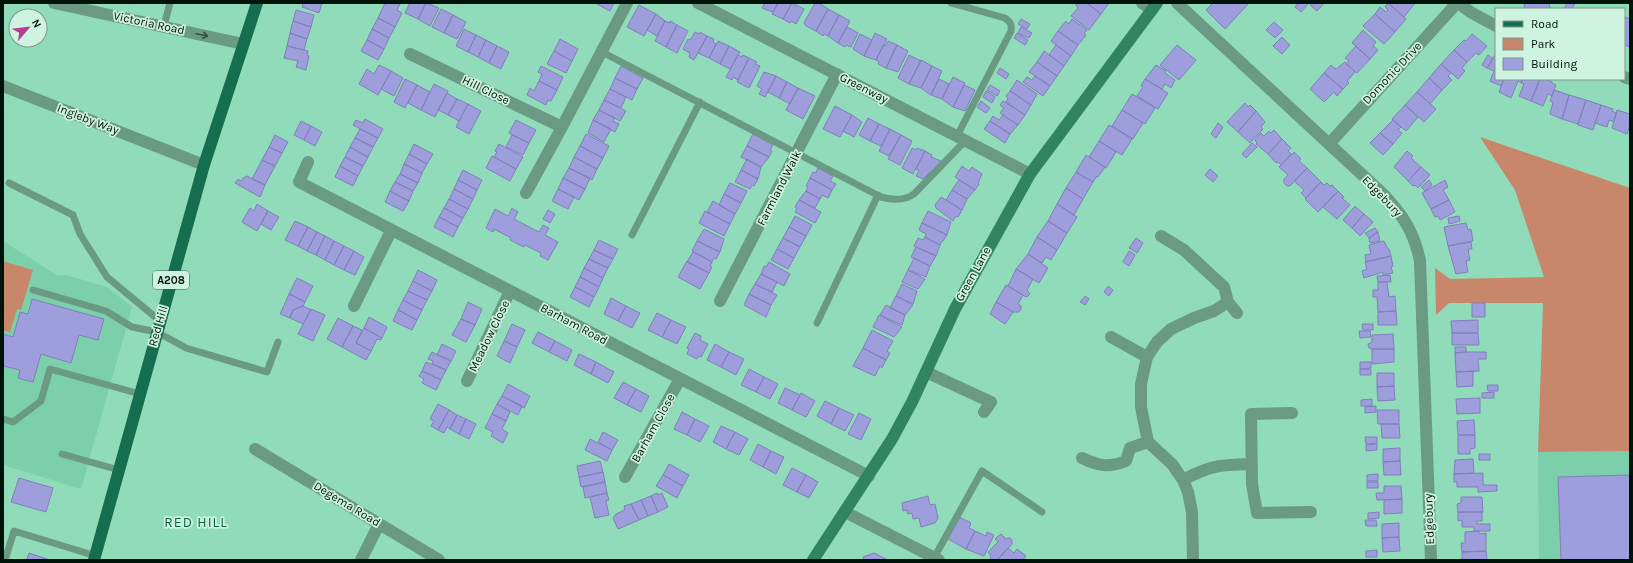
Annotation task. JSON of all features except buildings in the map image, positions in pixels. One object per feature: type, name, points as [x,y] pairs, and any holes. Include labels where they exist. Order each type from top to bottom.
[{"type":"main road","name":"Red Hill","points":[[95,558],[204,165],[257,3]]},
{"type":"main road","name":"Green Lane","points":[[813,560],[892,439],[926,372],[955,309],[1030,174],[1150,5]]},
{"type":"street","name":"Victoria Road","points":[[54,3],[243,44]]},
{"type":"street","points":[[526,193],[627,3]]},
{"type":"street","name":"Greenway","points":[[698,3],[1030,174]]},
{"type":"street","name":"Edgebury","points":[[1177,3],[1397,209],[1409,226],[1417,246],[1420,260],[1431,560]]},
{"type":"street","points":[[1457,3],[1495,25]]},
{"type":"street","name":"Domonic Drive","points":[[1329,144],[1457,3]]},
{"type":"street","name":"Hill Close","points":[[410,54],[562,126]]},
{"type":"street","name":"Farmland Walk","points":[[720,301],[837,74]]},
{"type":"street","name":"Ingleby Way","points":[[3,86],[204,165]]},
{"type":"street","name":"Barham Road","points":[[308,162],[298,182],[869,476]]},
{"type":"street","points":[[354,306],[391,231]]},
{"type":"street","points":[[1161,236],[1184,250],[1224,287],[1228,302],[1237,313]]},
{"type":"street","name":"Meadow Close","points":[[467,381],[510,291]]},
{"type":"street","points":[[1193,560],[1192,512],[1188,492],[1183,480],[1172,464],[1148,442],[1141,407],[1141,384],[1147,357],[1157,342],[1171,329],[1194,318],[1214,311],[1228,302]]},
{"type":"street","points":[[1111,337],[1147,357]]},
{"type":"street","points":[[926,372],[990,403]]},
{"type":"street","name":"Barham Close","points":[[625,477],[680,379]]},
{"type":"street","points":[[1292,413],[1251,414],[1252,484],[1257,513],[1311,512]]},
{"type":"street","points":[[1082,458],[1098,465],[1114,466],[1126,461],[1130,448],[1148,442]]},
{"type":"street","name":"Degema Road","points":[[255,449],[439,560]]},
{"type":"street","points":[[1183,480],[1201,470],[1215,466],[1251,464]]},
{"type":"street","points":[[845,512],[936,559]]},
{"type":"street","points":[[361,560],[379,524]]},
{"type":"lane","points":[[164,26],[170,3]]},
{"type":"lane","points":[[602,52],[878,195],[891,200],[908,198],[914,194],[961,139],[1011,31],[1010,22],[1005,18],[951,3]]},
{"type":"lane","points":[[632,235],[700,102]]},
{"type":"lane","points":[[9,183],[73,216],[80,234],[107,277],[158,327],[186,348],[267,372],[278,342]]},
{"type":"lane","points":[[817,323],[878,195]]},
{"type":"lane","points":[[33,290],[106,311],[132,327],[158,327]]},
{"type":"lane","points":[[3,419],[13,422],[41,400],[50,368],[140,394]]},
{"type":"lane","points":[[62,454],[119,470]]},
{"type":"lane","points":[[936,559],[982,471],[1042,512]]},
{"type":"lane","points":[[5,560],[14,531],[95,558]]},
{"type":"shaded area","points":[[3,241],[58,276],[66,275],[107,287],[132,307],[81,489],[3,465]]},
{"type":"shaded area","points":[[1630,451],[1630,560],[1539,560],[1538,452]]},
{"type":"green space","points":[[1480,137],[1630,188],[1630,451],[1538,452],[1543,303],[1449,303],[1436,315],[1435,268],[1450,279],[1544,277],[1515,190]]},
{"type":"green space","points":[[3,261],[33,270],[21,310],[17,309],[10,332],[3,330]]},
{"type":"district","name":"RED HILL","points":[[196,522]]}]
